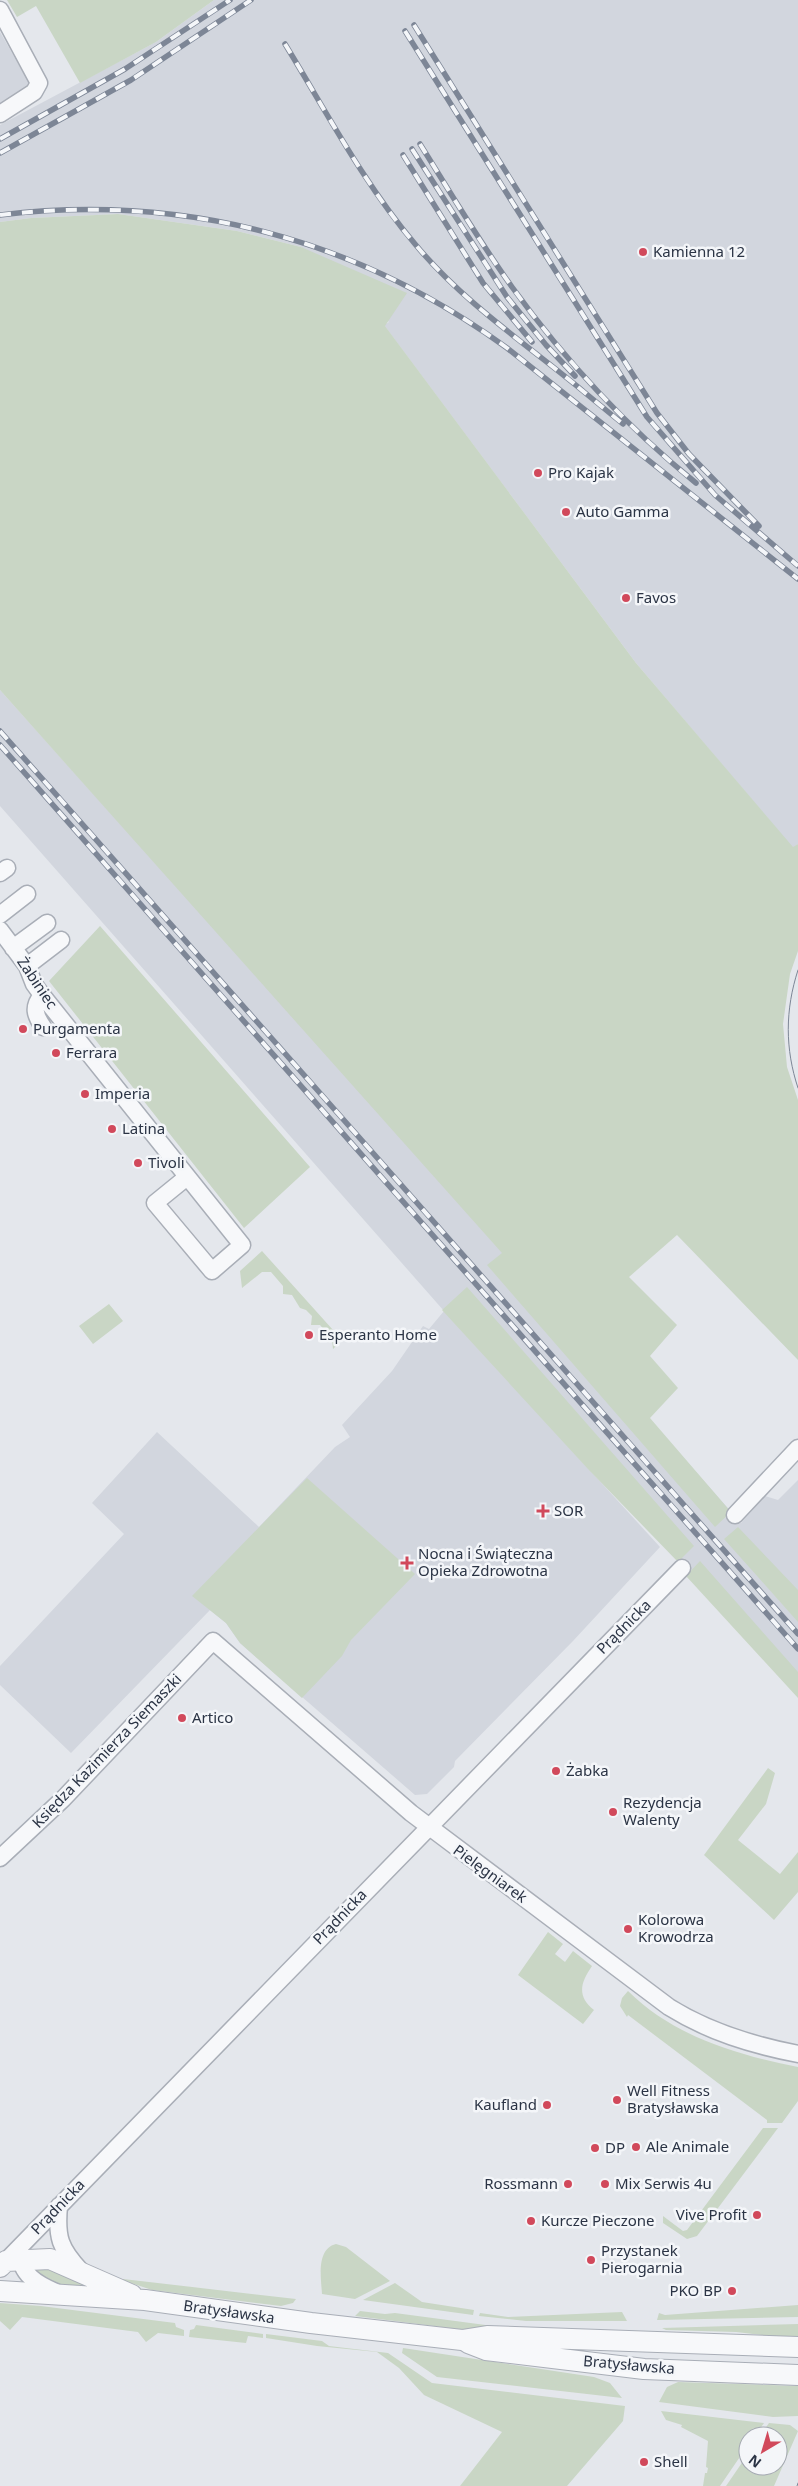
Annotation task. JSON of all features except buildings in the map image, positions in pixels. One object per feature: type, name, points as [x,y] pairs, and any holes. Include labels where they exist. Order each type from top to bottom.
[{"type":"street","points":[[0,10],[39,83],[34,92],[0,114]]},
{"type":"street","points":[[0,915],[27,894]]},
{"type":"street","points":[[13,948],[47,923]]},
{"type":"street","name":"Żabiniec","points":[[0,930],[27,966],[34,984],[42,995],[186,1178],[242,1245],[212,1272],[155,1203],[186,1178]]},
{"type":"street","points":[[27,966],[61,940]]},
{"type":"street","points":[[42,995],[37,1002],[35,1011],[43,1027]]},
{"type":"street","points":[[735,1514],[798,1448]]},
{"type":"street","name":"Prądnicka","points":[[12,2259],[59,2206],[376,1881],[412,1847],[429,1827],[682,1568]]},
{"type":"street","name":"Pielęgniarek","points":[[213,1641],[429,1827],[674,2010],[732,2038],[798,2054]]},
{"type":"street","name":"Księdza Kazimierza Siemaszki","points":[[0,1858],[62,1798],[213,1641]]},
{"type":"street","name":"Bratysławska","points":[[59,2206],[60,2244],[64,2253],[81,2271]]},
{"type":"street","name":"Bratysławska","points":[[12,2259],[50,2259],[81,2271],[121,2292],[146,2300]]},
{"type":"street","name":"Bratysławska","points":[[12,2259],[31,2279],[57,2293]]},
{"type":"street","name":"Bratysławska","points":[[0,2291],[35,2294],[57,2293],[94,2298],[146,2300],[311,2323],[462,2340],[487,2336],[798,2347]]},
{"type":"street","name":"Bratysławska","points":[[462,2340],[486,2350],[644,2369],[798,2375]]},
{"type":"shaded area","points":[[214,0],[798,0],[798,844],[793,848],[636,663],[384,325],[389,322],[301,247],[237,231],[118,214],[31,218],[0,222],[0,125],[156,42]]},
{"type":"shaded area","points":[[0,32],[31,86],[0,110]]},
{"type":"shaded area","points":[[0,690],[352,1082],[741,1523],[765,1496],[778,1500],[798,1480],[798,1689],[480,1350],[660,1547],[573,1641],[455,1761],[454,1767],[427,1794],[415,1795],[240,1643],[226,1623],[210,1610],[71,1753],[0,1685],[0,1666],[124,1534],[92,1503],[157,1432],[259,1527],[335,1447],[350,1437],[342,1425],[392,1371],[423,1326],[429,1329],[444,1311],[0,806]]},
{"type":"green space","points":[[7,0],[214,0],[156,42],[80,83],[36,6],[17,17]]},
{"type":"green space","points":[[118,214],[237,231],[301,247],[407,293],[385,326],[636,663],[793,847],[798,844],[798,951],[790,974],[783,1024],[787,1067],[798,1100],[798,1360],[677,1235],[629,1277],[677,1325],[650,1356],[678,1388],[650,1418],[731,1512],[715,1527],[487,1265],[502,1253],[0,690],[0,222],[31,218]]},
{"type":"green space","points":[[100,926],[310,1167],[244,1228],[49,981]]},
{"type":"green space","points":[[262,1251],[342,1340],[333,1349],[332,1339],[320,1325],[311,1325],[312,1316],[306,1310],[300,1308],[292,1295],[283,1294],[283,1286],[271,1272],[262,1272],[242,1288],[240,1271]]},
{"type":"green space","points":[[467,1287],[694,1546],[678,1562],[588,1469],[442,1310]]},
{"type":"green space","points":[[109,1304],[123,1321],[93,1344],[79,1326]]},
{"type":"green space","points":[[307,1478],[415,1574],[351,1640],[342,1656],[302,1698],[240,1643],[226,1623],[192,1596]]},
{"type":"green space","points":[[738,1527],[798,1590],[798,1622],[724,1539]]},
{"type":"green space","points":[[700,1561],[798,1672],[798,1698],[686,1576]]},
{"type":"green space","points":[[768,1768],[775,1773],[766,1804],[738,1840],[780,1874],[798,1852],[798,1892],[774,1920],[704,1855]]},
{"type":"green space","points":[[548,1932],[563,1944],[555,1954],[565,1962],[573,1951],[592,1966],[585,1978],[582,1989],[588,2005],[594,2010],[583,2024],[518,1975]]},
{"type":"green space","points":[[628,1991],[646,2007],[685,2032],[729,2050],[798,2067],[798,2101],[782,2123],[767,2123],[767,2120],[628,2015],[627,2017],[620,2006],[622,1998]]},
{"type":"green space","points":[[763,2128],[778,2128],[697,2236],[687,2239],[663,2223],[663,2216],[683,2231],[687,2230]]},
{"type":"green space","points":[[336,2244],[346,2247],[390,2281],[355,2299],[322,2294],[321,2265],[325,2252]]},
{"type":"green space","points":[[40,2264],[95,2287],[57,2285],[33,2271]]},
{"type":"green space","points":[[123,2279],[296,2299],[293,2303],[281,2306],[152,2290]]},
{"type":"green space","points":[[395,2283],[422,2302],[474,2310],[473,2315],[363,2300]]},
{"type":"green space","points":[[0,2303],[41,2306],[175,2323],[176,2327],[184,2330],[184,2336],[158,2333],[146,2342],[138,2332],[22,2317],[10,2330],[0,2321]]},
{"type":"green space","points":[[798,2305],[798,2317],[657,2320],[659,2313],[665,2315]]},
{"type":"green space","points":[[360,2311],[385,2314],[395,2313],[531,2331],[625,2330],[621,2333],[609,2334],[466,2330],[355,2316]]},
{"type":"green space","points":[[622,2312],[627,2321],[526,2321],[479,2316],[480,2313],[508,2317]]},
{"type":"green space","points":[[798,2324],[798,2339],[736,2332],[666,2330],[662,2328]]},
{"type":"green space","points":[[196,2325],[263,2334],[263,2338],[248,2336],[246,2343],[189,2337],[190,2330],[194,2329]]},
{"type":"green space","points":[[266,2334],[322,2341],[329,2346],[388,2353],[432,2383],[625,2406],[623,2421],[567,2486],[460,2486],[502,2432],[424,2395],[399,2368],[377,2352],[317,2346],[266,2338]]},
{"type":"green space","points":[[403,2348],[594,2377],[610,2383],[622,2398],[437,2377],[402,2353]]},
{"type":"green space","points":[[678,2382],[798,2386],[798,2416],[773,2417],[659,2402],[667,2387]]},
{"type":"green space","points":[[661,2411],[764,2423],[762,2426],[738,2426],[738,2460],[720,2486],[703,2486],[705,2473],[707,2473],[708,2468],[706,2467],[708,2441],[681,2427],[682,2425],[666,2420]]},
{"type":"green space","points":[[769,2423],[790,2425],[798,2431],[788,2454],[788,2426],[767,2426]]},
{"type":"green space","points":[[738,2469],[738,2476],[778,2476],[774,2486],[726,2486]]},
{"type":"tram line","points":[[798,970],[791,1000],[788,1029],[791,1059],[798,1088]]},
{"type":"railway","points":[[0,139],[125,69],[230,0]]},
{"type":"railway","points":[[0,153],[131,80],[251,0]]},
{"type":"railway","points":[[414,25],[657,413],[689,454],[759,526]]},
{"type":"railway","points":[[405,31],[647,417],[715,495],[798,566]]},
{"type":"railway","points":[[285,44],[362,172],[396,221],[433,265],[495,321],[583,391]]},
{"type":"railway","points":[[420,144],[500,270],[553,340],[621,415],[645,439],[696,483]]},
{"type":"railway","points":[[412,149],[507,297],[546,345],[575,376]]},
{"type":"railway","points":[[403,155],[483,283],[532,342]]},
{"type":"railway","points":[[0,215],[69,210],[136,211],[202,219],[267,232],[329,252],[391,278],[450,310],[507,348],[798,579]]},
{"type":"railway","points":[[578,387],[623,424]]},
{"type":"railway","points":[[0,731],[798,1634]]},
{"type":"railway","points":[[0,745],[798,1649]]},
{"type":"place","name":"Kamienna 12","points":[[643,252]]},
{"type":"place","name":"Pro Kajak","points":[[538,473]]},
{"type":"place","name":"Auto Gamma","points":[[566,512]]},
{"type":"place","name":"Favos","points":[[626,598]]},
{"type":"place","name":"Purgamenta","points":[[23,1029]]},
{"type":"place","name":"Ferrara","points":[[56,1053]]},
{"type":"place","name":"Imperia","points":[[85,1094]]},
{"type":"place","name":"Latina","points":[[112,1129]]},
{"type":"place","name":"Tivoli","points":[[138,1163]]},
{"type":"place","name":"Esperanto Home","points":[[309,1335]]},
{"type":"place","name":"SOR","points":[[543,1511]]},
{"type":"place","name":"Nocna i Świąteczna Opieka Zdrowotna","points":[[407,1563]]},
{"type":"place","name":"Artico","points":[[182,1718]]},
{"type":"place","name":"Żabka","points":[[556,1771]]},
{"type":"place","name":"Rezydencja Walenty","points":[[613,1812]]},
{"type":"place","name":"Kolorowa Krowodrza","points":[[628,1929]]},
{"type":"place","name":"Well Fitness Bratysławska","points":[[617,2100]]},
{"type":"place","name":"Kaufland","points":[[547,2105]]},
{"type":"place","name":"Ale Animale","points":[[636,2147]]},
{"type":"place","name":"DP","points":[[595,2148]]},
{"type":"place","name":"Rossmann","points":[[568,2184]]},
{"type":"place","name":"Mix Serwis 4u","points":[[605,2184]]},
{"type":"place","name":"Vive Profit","points":[[757,2215]]},
{"type":"place","name":"Kurcze Pieczone","points":[[531,2221]]},
{"type":"place","name":"Przystanek Pierogarnia","points":[[591,2260]]},
{"type":"place","name":"PKO BP","points":[[732,2291]]},
{"type":"place","name":"Shell","points":[[644,2462]]}]
